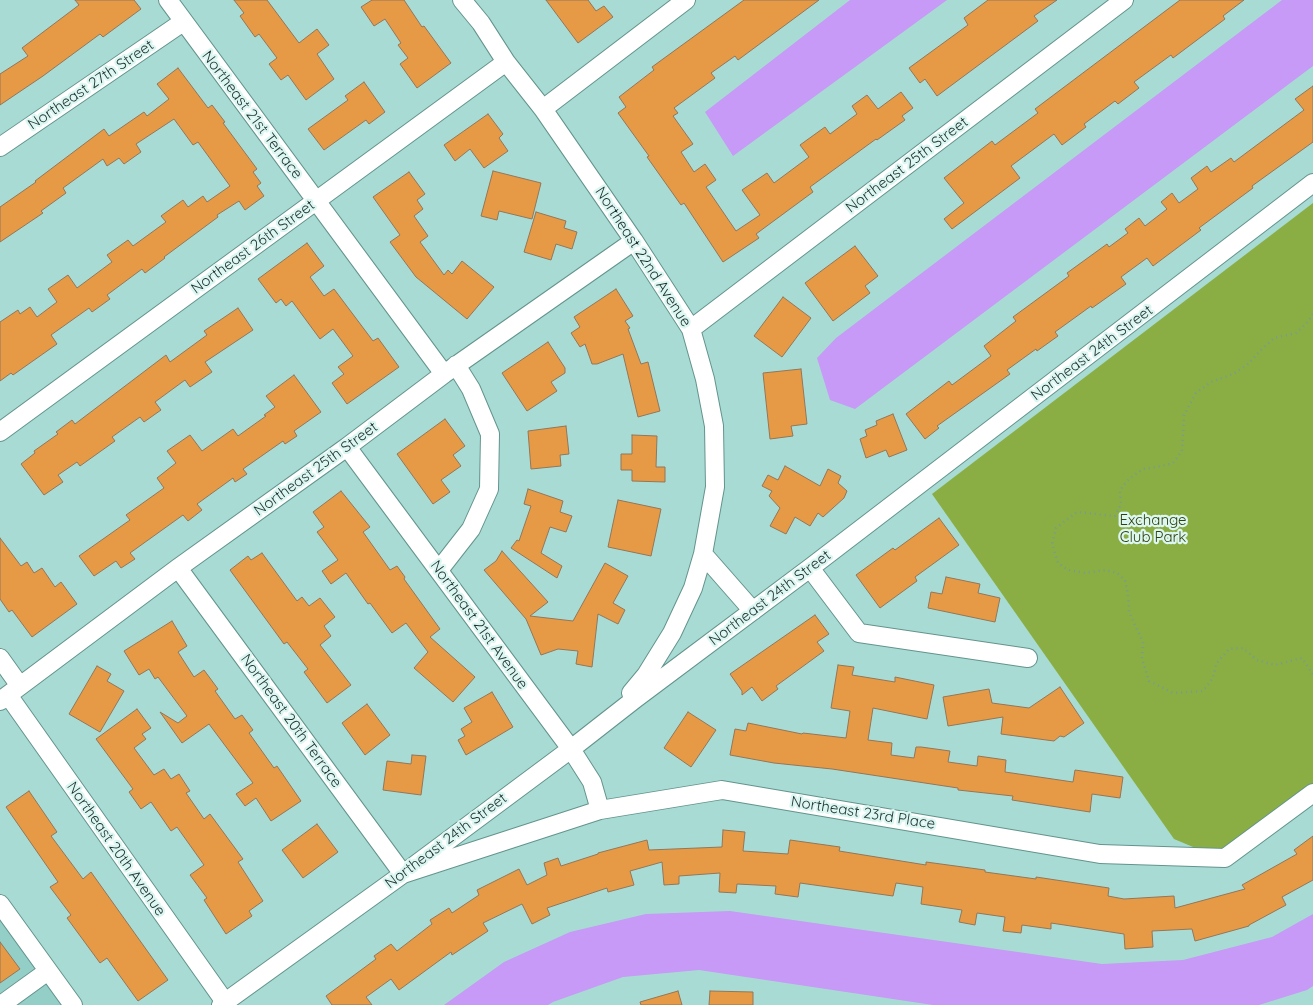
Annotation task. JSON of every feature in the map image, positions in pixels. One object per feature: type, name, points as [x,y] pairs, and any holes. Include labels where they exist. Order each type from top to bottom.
[{"type":"street","name":"Northeast 21st Terrace","points":[[168,0],[316,202],[450,370],[470,389],[490,434],[489,489],[470,529],[439,570]]},
{"type":"street","name":"Northeast 22nd Avenue","points":[[462,0],[482,23],[506,62],[543,109],[634,241],[691,329],[705,378],[714,426],[715,487],[703,554],[693,588],[672,633],[646,675],[622,704],[600,726]]},
{"type":"street","points":[[473,0],[482,23]]},
{"type":"street","points":[[543,109],[686,0]]},
{"type":"street","name":"Northeast 25th Street","points":[[691,329],[1124,0]]},
{"type":"street","name":"Northeast 27th Street","points":[[0,147],[183,22]]},
{"type":"street","name":"Northeast 26th Street","points":[[0,432],[506,62]]},
{"type":"street","name":"Northeast 24th Street","points":[[223,1004],[403,874],[570,749],[1313,184]]},
{"type":"street","name":"Northeast 25th Street","points":[[9,694],[450,370],[634,241]]},
{"type":"street","name":"Northeast 21st Avenue","points":[[347,447],[570,749],[592,782],[600,810]]},
{"type":"street","points":[[703,554],[753,611]]},
{"type":"street","name":"Northeast 20th Terrace","points":[[178,568],[403,874]]},
{"type":"street","points":[[810,568],[859,633],[1028,658]]},
{"type":"street","name":"Northeast 20th Avenue","points":[[0,658],[9,694],[223,1004]]},
{"type":"street","name":"Northeast 23rd Place","points":[[403,874],[600,810],[722,790],[1100,854],[1225,858],[1313,794]]},
{"type":"street","points":[[0,904],[69,1004]]},
{"type":"street","points":[[1,1005],[48,971]]},
{"type":"path","points":[[1313,314],[1296,333],[1274,338],[1247,365],[1233,374],[1212,382],[1196,393],[1184,415],[1182,451],[1173,463],[1157,468],[1142,469],[1129,479],[1120,490],[1121,504],[1115,516],[1077,512],[1056,528],[1052,544],[1058,562],[1068,570],[1086,573],[1106,570],[1117,573],[1125,580],[1129,612],[1143,642],[1142,659],[1149,681],[1174,693],[1203,691],[1213,678],[1216,664],[1229,649],[1243,648],[1257,660],[1275,664],[1302,658],[1313,674]]},
{"type":"shaded area","points":[[850,0],[947,0],[733,156],[705,112]]},
{"type":"shaded area","points":[[1282,0],[1313,0],[1313,66],[855,409],[830,400],[817,358],[836,338]]},
{"type":"shaded area","points":[[730,911],[1102,964],[1183,960],[1272,937],[1313,914],[1313,986],[1307,990],[1259,1005],[933,1005],[699,970],[623,977],[548,1005],[444,1005],[504,962],[570,932],[646,914]]},
{"type":"shaded area","points":[[0,912],[67,1005],[0,1005]]},
{"type":"green space","name":"Exchange Club Park","points":[[1313,203],[1313,784],[1217,857],[1174,839],[932,494]]},
{"type":"building","points":[[75,0],[134,0],[141,9],[103,37],[100,34],[0,105],[0,74],[28,56],[22,48],[79,5]]},
{"type":"building","points":[[234,0],[267,0],[299,43],[317,29],[329,45],[317,54],[334,79],[306,100],[288,75],[281,80],[269,64],[277,58],[259,34],[255,37],[240,16],[244,13]]},
{"type":"building","points":[[372,0],[404,0],[422,27],[424,26],[451,63],[417,88],[400,64],[408,58],[398,45],[401,43],[385,19],[374,26],[361,7]]},
{"type":"building","points":[[546,0],[588,0],[596,11],[604,6],[613,17],[578,43]]},
{"type":"building","points":[[744,0],[819,0],[738,60],[735,56],[711,73],[715,78],[674,108],[678,113],[673,116],[693,144],[681,152],[694,172],[705,164],[716,180],[706,187],[736,231],[760,215],[742,190],[767,173],[774,183],[809,157],[800,145],[825,127],[830,134],[857,114],[852,106],[867,95],[878,109],[901,92],[913,108],[902,116],[905,120],[810,187],[813,192],[756,234],[759,238],[723,262],[684,203],[681,205],[618,113],[626,107],[619,97],[654,70],[652,67]]},
{"type":"building","points":[[988,0],[1057,0],[1034,16],[1038,21],[937,96],[925,79],[920,83],[909,68],[968,25],[964,18]]},
{"type":"building","points":[[1180,0],[1244,0],[1223,16],[1225,19],[1173,58],[1171,55],[1134,82],[1139,88],[1118,104],[1115,101],[1084,124],[1086,127],[1062,145],[1054,134],[1011,166],[1020,178],[952,229],[944,219],[964,203],[944,178],[992,141],[995,145],[1038,113],[1035,109]]},
{"type":"building","points":[[178,68],[208,108],[212,105],[257,169],[253,172],[261,183],[257,186],[264,196],[245,210],[239,201],[217,215],[218,217],[145,273],[142,269],[107,295],[110,299],[92,312],[89,308],[51,335],[57,344],[13,375],[11,373],[0,381],[0,322],[18,310],[20,314],[30,307],[37,317],[57,302],[48,289],[68,275],[77,288],[112,262],[107,255],[128,240],[133,246],[166,222],[161,216],[183,200],[188,207],[203,196],[207,202],[230,186],[198,142],[193,145],[174,119],[136,144],[141,152],[124,164],[119,158],[107,166],[103,159],[63,188],[66,193],[41,211],[43,213],[0,242],[0,207],[36,182],[104,129],[109,136],[144,112],[147,116],[169,99],[157,84]]},
{"type":"building","points":[[364,82],[385,112],[369,124],[366,120],[324,150],[308,129],[348,100],[345,96]]},
{"type":"building","points":[[1313,86],[1313,142],[1252,186],[1253,188],[1199,228],[1201,230],[1153,266],[1147,258],[1121,277],[1126,284],[1055,332],[1058,336],[1007,370],[1010,374],[937,426],[939,428],[925,439],[906,414],[949,381],[952,385],[991,356],[984,346],[1016,321],[1013,317],[1069,276],[1067,273],[1107,244],[1109,247],[1128,233],[1125,229],[1139,218],[1145,226],[1167,209],[1161,202],[1172,193],[1179,203],[1198,189],[1191,178],[1207,166],[1211,172],[1231,158],[1234,162],[1304,110],[1295,99]]},
{"type":"building","points":[[488,114],[503,134],[499,138],[508,151],[484,168],[470,149],[455,161],[444,145]]},
{"type":"building","points":[[493,171],[541,183],[532,219],[499,211],[497,220],[481,216]]},
{"type":"building","points":[[409,172],[425,194],[417,200],[423,209],[414,216],[428,236],[420,242],[444,275],[448,270],[452,274],[462,261],[494,287],[467,319],[416,277],[390,242],[400,235],[373,197]]},
{"type":"building","points":[[536,212],[566,221],[564,228],[577,232],[572,249],[556,244],[551,260],[524,252]]},
{"type":"building","points":[[307,243],[324,266],[310,277],[324,296],[334,289],[373,341],[378,338],[399,367],[347,404],[332,383],[344,374],[338,367],[353,356],[333,329],[320,339],[292,301],[286,306],[281,299],[276,303],[258,279]]},
{"type":"building","points":[[855,246],[878,276],[865,286],[870,293],[833,321],[805,283]]},
{"type":"building","points":[[616,289],[633,316],[625,321],[630,328],[628,329],[641,364],[648,362],[660,411],[638,417],[623,354],[597,364],[592,364],[585,344],[580,347],[571,333],[580,327],[574,317]]},
{"type":"building","points":[[783,297],[811,318],[782,357],[754,336]]},
{"type":"building","points":[[238,308],[253,330],[205,362],[212,372],[190,387],[185,380],[155,402],[161,410],[144,422],[140,417],[112,437],[115,441],[80,466],[77,462],[58,475],[63,482],[44,495],[21,464],[35,453],[34,451],[58,434],[56,432],[72,420],[75,424],[166,355],[170,362],[207,335],[204,331]]},
{"type":"building","points":[[548,342],[565,368],[565,373],[551,382],[557,391],[527,411],[502,373]]},
{"type":"building","points":[[801,369],[807,424],[791,426],[793,436],[770,439],[763,373]]},
{"type":"building","points":[[294,375],[321,412],[294,431],[297,436],[285,444],[283,441],[243,469],[247,474],[235,482],[233,478],[197,504],[202,510],[188,521],[183,515],[130,553],[135,559],[121,568],[116,561],[94,576],[79,556],[130,520],[126,515],[164,488],[157,478],[176,463],[167,451],[190,435],[202,451],[233,429],[238,436],[266,416],[264,415],[275,407],[266,396]]},
{"type":"building","points":[[893,414],[907,450],[889,457],[886,450],[866,458],[860,439],[867,436],[865,430],[877,425],[876,421]]},
{"type":"building","points":[[445,419],[465,446],[453,455],[461,466],[441,480],[450,492],[433,504],[397,454]]},
{"type":"building","points":[[566,426],[569,454],[560,455],[561,466],[531,469],[528,431]]},
{"type":"building","points":[[632,435],[657,436],[656,467],[665,467],[665,482],[632,481],[632,470],[621,470],[621,454],[632,454]]},
{"type":"building","points":[[785,466],[820,486],[828,469],[841,476],[838,483],[847,491],[844,498],[823,517],[818,513],[810,526],[795,517],[786,534],[770,526],[780,508],[769,496],[772,491],[762,486],[768,475],[778,480]]},
{"type":"building","points":[[528,489],[563,501],[560,512],[572,516],[566,532],[550,527],[541,553],[562,566],[557,578],[511,548],[517,540],[519,541],[531,506],[524,504]]},
{"type":"building","points":[[341,491],[370,527],[363,532],[390,570],[397,566],[405,577],[404,579],[440,629],[430,637],[475,677],[453,702],[414,668],[428,652],[406,623],[392,633],[346,573],[331,584],[322,571],[338,560],[317,532],[324,527],[313,512]]},
{"type":"building","points":[[618,500],[661,509],[651,556],[608,547]]},
{"type":"building","points":[[939,518],[959,545],[915,577],[917,581],[880,608],[856,575]]},
{"type":"building","points":[[0,538],[21,566],[27,562],[34,573],[42,568],[55,587],[61,582],[77,604],[32,637],[12,610],[9,612],[0,599]]},
{"type":"building","points":[[502,551],[548,602],[530,616],[573,621],[605,563],[628,576],[613,603],[625,610],[618,624],[598,614],[592,667],[576,664],[578,651],[558,649],[541,655],[526,619],[484,570],[496,561]]},
{"type":"building","points":[[262,553],[297,601],[302,597],[309,606],[320,598],[335,617],[324,626],[331,636],[320,645],[351,685],[327,703],[304,672],[308,669],[287,642],[284,644],[230,570],[248,556],[251,560]]},
{"type":"building","points":[[946,577],[980,584],[978,593],[1000,598],[995,622],[928,608],[931,592],[942,594]]},
{"type":"building","points":[[815,615],[829,634],[817,642],[824,651],[776,686],[778,689],[762,701],[752,687],[742,695],[742,691],[730,674]]},
{"type":"building","points":[[172,621],[187,646],[178,652],[194,677],[204,670],[218,689],[215,691],[235,719],[242,715],[253,730],[249,733],[274,768],[277,766],[301,801],[271,821],[256,798],[245,806],[236,794],[253,783],[209,724],[182,743],[160,712],[178,723],[187,716],[158,677],[155,679],[149,669],[139,675],[124,651]]},
{"type":"building","points":[[838,665],[854,667],[852,675],[895,682],[895,677],[934,685],[927,719],[873,708],[868,740],[892,743],[891,755],[914,758],[916,747],[921,747],[950,751],[948,762],[977,766],[978,756],[1006,760],[1005,772],[1073,782],[1075,770],[1123,777],[1120,798],[1092,794],[1090,812],[1012,800],[1013,796],[958,790],[958,788],[832,769],[774,763],[730,755],[735,729],[746,731],[748,723],[802,734],[846,738],[850,711],[831,708]]},
{"type":"building","points":[[97,666],[111,674],[107,681],[124,691],[100,732],[69,714]]},
{"type":"building","points":[[1060,687],[1084,723],[1064,737],[1060,736],[1054,741],[1001,734],[1003,717],[948,726],[943,697],[989,689],[992,703],[1029,708]]},
{"type":"building","points":[[492,692],[513,727],[466,755],[458,740],[465,736],[461,729],[472,722],[464,708]]},
{"type":"building","points":[[367,704],[390,735],[365,755],[342,723]]},
{"type":"building","points":[[137,709],[151,728],[142,734],[146,739],[134,748],[154,775],[164,769],[171,779],[179,774],[190,791],[186,793],[204,819],[210,814],[243,859],[238,862],[263,901],[249,911],[252,916],[226,934],[204,900],[207,898],[190,875],[204,865],[177,827],[171,831],[151,802],[141,809],[129,792],[133,789],[96,739]]},
{"type":"building","points":[[688,712],[716,730],[691,767],[664,748]]},
{"type":"building","points":[[412,755],[426,756],[421,795],[383,790],[387,761],[411,764]]},
{"type":"building","points":[[29,791],[57,832],[51,836],[83,879],[91,872],[168,980],[138,1001],[107,958],[100,963],[67,918],[71,915],[50,887],[58,882],[6,807]]},
{"type":"building","points":[[317,824],[338,852],[303,878],[282,850]]},
{"type":"building","points":[[723,830],[745,832],[743,851],[788,854],[790,840],[840,847],[839,851],[926,865],[926,862],[985,870],[985,872],[1036,879],[1036,877],[1109,888],[1108,896],[1124,899],[1174,896],[1175,908],[1245,889],[1242,885],[1297,854],[1294,850],[1313,836],[1313,880],[1282,897],[1286,905],[1249,926],[1195,941],[1192,929],[1152,931],[1153,947],[1125,949],[1124,934],[1051,923],[1051,929],[1022,925],[1021,933],[1003,931],[1005,917],[977,913],[975,925],[959,922],[962,910],[921,904],[923,887],[896,883],[893,896],[800,883],[798,897],[775,894],[776,886],[737,884],[736,893],[719,892],[720,873],[679,876],[679,884],[664,885],[662,862],[630,871],[634,885],[608,892],[607,888],[547,908],[550,915],[532,924],[522,904],[483,923],[488,931],[452,955],[451,952],[399,990],[391,979],[366,997],[372,1005],[332,1005],[326,996],[376,959],[374,956],[391,944],[397,951],[432,924],[430,920],[449,908],[452,913],[479,895],[477,890],[519,869],[527,885],[547,875],[544,863],[558,858],[561,866],[598,853],[647,840],[649,850],[722,847]]},
{"type":"building","points":[[0,942],[20,969],[0,983]]},
{"type":"building","points":[[678,991],[682,1005],[641,1005],[640,1002]]},
{"type":"building","points":[[710,991],[753,992],[753,1005],[709,1005]]}]
